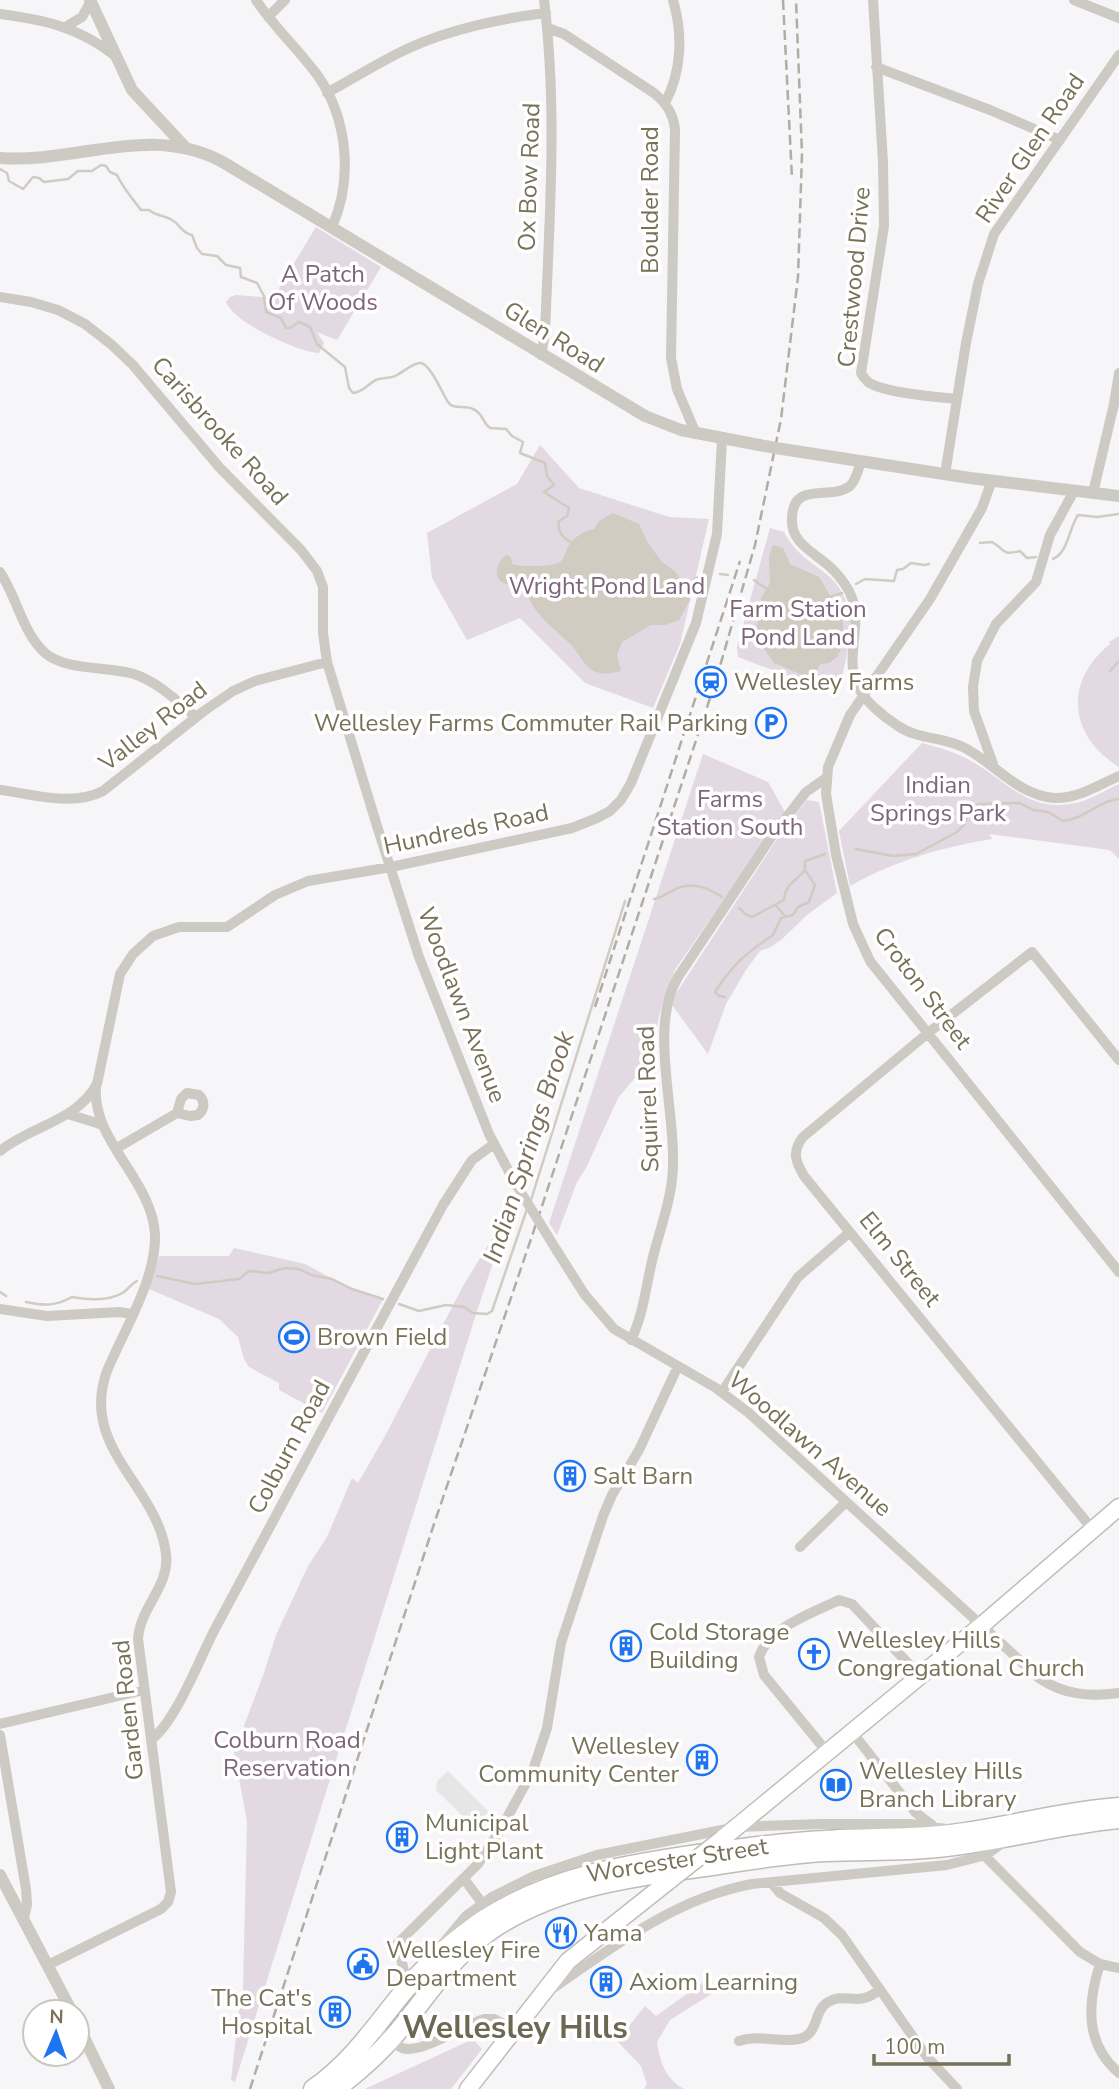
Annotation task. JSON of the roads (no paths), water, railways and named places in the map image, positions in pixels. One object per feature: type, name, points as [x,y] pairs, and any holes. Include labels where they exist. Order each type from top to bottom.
[{"type":"highway","name":"Worcester Street","points":[[313,2089],[350,2058],[426,1966],[461,1937],[501,1909],[538,1891],[592,1872],[778,1843],[917,1837],[1119,1807]]},
{"type":"highway","name":"Worcester Street","points":[[336,2089],[391,2040],[454,1959],[492,1929],[535,1906],[596,1885],[786,1855],[922,1850],[1119,1819]]},
{"type":"main road","points":[[471,2088],[514,2028],[568,1961],[737,1827],[1119,1508]]},
{"type":"street","points":[[256,0],[317,76],[327,93],[339,125],[344,159],[344,189],[332,227]]},
{"type":"street","points":[[268,17],[285,0]]},
{"type":"street","name":"Ox Bow Road","points":[[541,355],[545,334],[553,118],[544,0]]},
{"type":"street","points":[[665,103],[674,83],[680,48],[679,24],[673,0]]},
{"type":"street","name":"Crestwood Drive","points":[[873,0],[884,172],[884,226],[861,373],[867,382],[875,385],[909,393],[957,399]]},
{"type":"street","points":[[1074,0],[1119,18]]},
{"type":"street","points":[[67,26],[82,17],[91,1]]},
{"type":"street","points":[[91,1],[135,95],[185,147]]},
{"type":"street","points":[[327,93],[425,42],[502,21],[546,13]]},
{"type":"street","points":[[0,14],[67,26],[114,55]]},
{"type":"street","name":"Boulder Road","points":[[548,28],[560,32],[626,74],[665,103],[672,115],[675,129],[671,358],[680,396],[696,434]]},
{"type":"street","name":"River Glen Road","points":[[945,474],[978,284],[994,234],[1119,55]]},
{"type":"street","points":[[876,67],[1060,140]]},
{"type":"street","name":"Glen Road","points":[[0,158],[37,159],[147,143],[185,147],[221,161],[541,355],[645,416],[674,429],[861,462],[1119,496]]},
{"type":"street","name":"Carisbrooke Road","points":[[0,297],[58,310],[107,341],[132,364],[220,468],[305,554],[317,571],[323,587],[323,633],[327,662]]},
{"type":"street","points":[[1093,493],[1119,373]]},
{"type":"street","name":"Hundreds Road","points":[[97,1084],[119,978],[130,957],[147,940],[179,927],[224,928],[275,895],[302,883],[572,828],[601,816],[624,797],[695,627],[717,534],[722,439]]},
{"type":"street","points":[[861,462],[849,486],[841,490],[809,494],[798,500],[792,521],[798,540],[835,572],[854,603],[857,619],[854,673],[863,695],[901,728],[965,748],[1025,790],[1055,798],[1078,795],[1119,776]]},
{"type":"street","name":"Croton Street","points":[[992,480],[982,508],[935,591],[863,695],[838,740],[826,778],[834,848],[858,938],[870,961],[1119,1272]]},
{"type":"street","points":[[994,767],[974,711],[972,692],[975,669],[980,653],[996,624],[1036,582],[1049,535],[1074,491]]},
{"type":"street","points":[[0,572],[31,633],[48,655],[85,667],[119,671],[144,678],[164,690],[196,717]]},
{"type":"street","name":"Valley Road","points":[[0,790],[63,798],[93,796],[226,696],[250,683],[327,662]]},
{"type":"street","name":"Woodlawn Avenue","points":[[327,662],[419,957],[494,1144],[557,1251],[600,1315],[614,1329],[722,1392],[756,1419],[1032,1673],[1051,1686],[1081,1695],[1119,1693]]},
{"type":"street","points":[[965,748],[979,730]]},
{"type":"street","name":"Squirrel Road","points":[[631,1340],[641,1317],[672,1184],[673,1146],[666,1037],[669,996],[678,977],[772,836],[806,792],[826,778]]},
{"type":"street","points":[[929,1033],[1032,952],[1119,1060]]},
{"type":"street","name":"Elm Street","points":[[929,1033],[803,1137],[796,1145],[797,1165],[1093,1530]]},
{"type":"street","points":[[0,1151],[21,1137],[68,1114],[87,1100],[97,1084]]},
{"type":"street","name":"Garden Road","points":[[48,1965],[161,1909],[170,1899],[171,1884],[138,1644],[139,1629],[165,1575],[165,1547],[152,1515],[112,1448],[104,1425],[101,1403],[107,1371],[149,1270],[154,1231],[146,1200],[103,1125],[97,1106],[97,1084]]},
{"type":"street","points":[[117,1149],[177,1112]]},
{"type":"street","points":[[68,1114],[103,1125]]},
{"type":"street","name":"Colburn Road","points":[[151,1740],[165,1725],[182,1694],[445,1200],[472,1160],[494,1144]]},
{"type":"street","points":[[722,1392],[798,1277],[850,1232]]},
{"type":"street","points":[[0,1309],[47,1316],[119,1312],[132,1314]]},
{"type":"street","points":[[424,1996],[405,1974],[397,1944],[464,1879],[497,1836],[537,1760],[549,1721],[561,1643],[603,1516],[612,1495],[639,1450],[678,1366]]},
{"type":"street","points":[[800,1547],[846,1502]]},
{"type":"street","points":[[827,1752],[764,1675],[759,1657],[767,1640],[839,1600],[846,1601],[852,1604],[920,1676]]},
{"type":"street","points":[[0,1724],[144,1690]]},
{"type":"street","points":[[852,1732],[915,1812],[939,1828]]},
{"type":"street","points":[[0,1735],[26,1889],[24,1919]]},
{"type":"street","points":[[865,1824],[900,1819],[915,1812]]},
{"type":"street","points":[[426,1966],[456,1926],[482,1903],[513,1885],[571,1862],[737,1827],[917,1824],[963,1832]]},
{"type":"street","points":[[537,1999],[650,1924],[692,1903],[733,1888],[923,1868],[984,1856],[1010,1838]]},
{"type":"street","points":[[984,1856],[1076,1948],[1100,1964],[1119,1968]]},
{"type":"street","points":[[0,1875],[65,1998]]},
{"type":"street","points":[[464,1879],[482,1903]]},
{"type":"street","points":[[771,1882],[780,1893],[812,1909],[836,1929],[854,1950],[927,2057],[957,2089]]},
{"type":"street","points":[[591,1941],[603,1954]]},
{"type":"street","points":[[1100,1964],[1092,2011],[1093,2034],[1102,2056],[1119,2073]]},
{"type":"street","points":[[739,2041],[755,2037],[801,2039],[812,2031],[819,2011],[829,2001],[839,1998],[860,2000],[870,1997],[880,1989]]},
{"type":"street","points":[[376,2027],[404,2048],[417,2048],[487,2019],[514,2028]]},
{"type":"street","points":[[91,2052],[109,2089]]},
{"type":"waterway","points":[[0,169],[7,173],[9,181],[23,189],[33,177],[44,182],[68,179],[78,171],[92,171],[101,165],[106,166],[110,172],[117,175],[141,210],[149,210],[172,220],[192,235],[202,254],[217,256],[226,265],[240,268],[241,277],[257,283],[264,296],[266,312],[281,318],[286,328],[299,322],[310,327],[317,344],[345,367],[349,388],[353,393],[376,380],[395,376],[415,364],[425,365],[450,404],[476,411],[490,428],[506,429],[523,442],[520,453],[545,463],[547,476],[554,485],[544,492],[569,508],[567,516],[559,521],[559,528],[561,534],[572,543]]},
{"type":"waterway","points":[[1053,559],[1065,546],[1078,515],[1097,517],[1119,514]]},
{"type":"waterway","points":[[980,543],[992,542],[1006,552],[1020,551],[1027,558],[1036,557]]},
{"type":"waterway","points":[[856,584],[865,579],[894,581],[897,570],[911,563],[929,564]]},
{"type":"waterway","points":[[720,574],[728,575]]},
{"type":"waterway","points":[[684,585],[698,577]]},
{"type":"waterway","points":[[754,580],[768,590]]},
{"type":"waterway","points":[[830,597],[842,593]]},
{"type":"waterway","points":[[1110,671],[1119,661]]},
{"type":"waterway","name":"Indian Springs Brook","points":[[856,849],[893,856],[916,854],[957,832],[964,825],[970,809],[978,804],[1020,803],[1033,810],[1048,812],[1063,821],[1119,799]]},
{"type":"waterway","name":"Indian Springs Brook","points":[[739,908],[752,917],[784,900],[789,886],[805,870],[805,861],[825,854]]},
{"type":"waterway","points":[[725,997],[715,992],[734,966],[773,935],[781,918],[793,915],[798,907],[809,902],[815,885],[805,870]]},
{"type":"waterway","name":"Indian Springs Brook","points":[[654,899],[687,886],[705,888],[722,897]]},
{"type":"waterway","name":"Indian Springs Brook","points":[[531,1200],[625,901]]},
{"type":"waterway","points":[[775,905],[786,917]]},
{"type":"waterway","name":"Indian Springs Brook","points":[[399,1304],[419,1311],[446,1305],[464,1307],[473,1313],[487,1314],[492,1311],[527,1209]]},
{"type":"waterway","name":"Indian Springs Brook","points":[[157,1276],[195,1284],[239,1279],[249,1271],[268,1273],[285,1268],[299,1269],[383,1299]]},
{"type":"waterway","name":"Indian Springs Brook","points":[[26,1302],[50,1304],[72,1297],[105,1299],[124,1292],[137,1281]]},
{"type":"waterway","name":"Indian Springs Brook","points":[[0,1292],[6,1296]]},
{"type":"railway","points":[[783,0],[792,178]]},
{"type":"railway","points":[[250,2089],[432,1530],[716,680],[755,545],[781,419],[798,277],[802,154],[796,0]]},
{"type":"railway","points":[[595,1007],[740,561]]},
{"type":"place","name":"Wellesley Farms","points":[[711,682]]},
{"type":"place","name":"Wellesley Farms Commuter Rail Parking","points":[[771,723]]},
{"type":"place","name":"Brown Field","points":[[294,1337]]},
{"type":"place","name":"Salt Barn","points":[[570,1476]]},
{"type":"place","name":"Cold Storage Building","points":[[626,1646]]},
{"type":"place","name":"Wellesley Hills Congregational Church","points":[[814,1654]]},
{"type":"place","name":"Wellesley Community Center","points":[[702,1760]]},
{"type":"place","name":"Wellesley Hills Branch Library","points":[[836,1785]]},
{"type":"place","name":"Municipal Light Plant","points":[[402,1837]]},
{"type":"place","name":"Yama","points":[[561,1933]]},
{"type":"place","name":"Wellesley Fire Department","points":[[363,1964]]},
{"type":"place","name":"Axiom Learning","points":[[606,1982]]},
{"type":"place","name":"The Cat's Hospital","points":[[335,2012]]},
{"type":"district","name":"Wellesley Hills","points":[[515,2027]]},
{"type":"park label","name":"A Patch Of Woods","points":[[323,288]]},
{"type":"park label","name":"Wright Pond Land","points":[[607,586]]},
{"type":"park label","name":"Farm Station Pond Land","points":[[798,623]]},
{"type":"park label","name":"Indian Springs Park","points":[[938,799]]},
{"type":"park label","name":"Farms Station South","points":[[730,813]]},
{"type":"park label","name":"Colburn Road Reservation","points":[[287,1754]]}]
